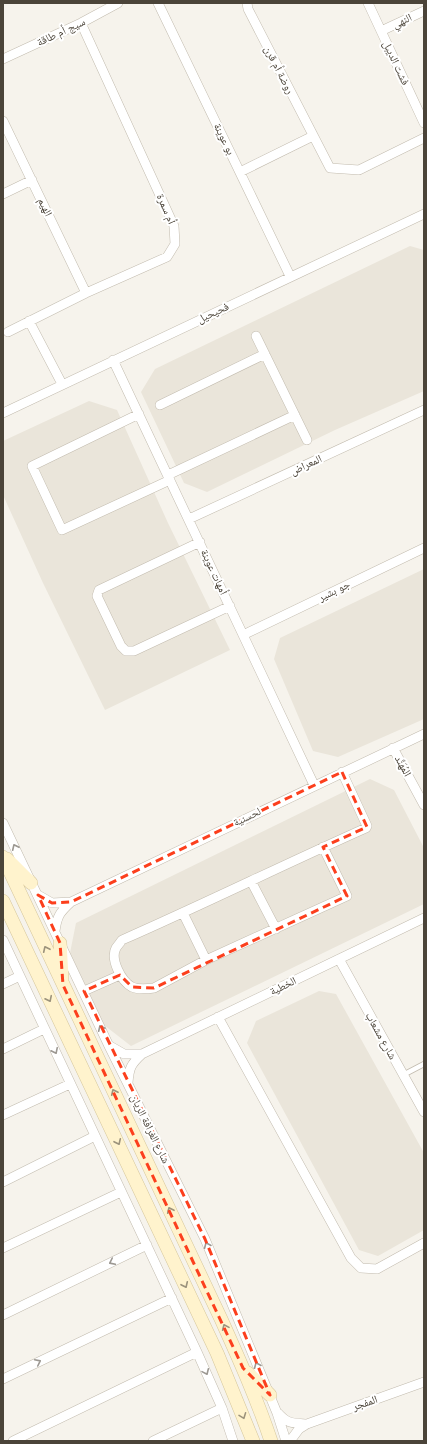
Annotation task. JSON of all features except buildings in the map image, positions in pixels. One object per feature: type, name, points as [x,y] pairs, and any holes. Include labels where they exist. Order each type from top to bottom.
[{"type":"main road","points":[[3,856],[31,883]]},
{"type":"main road","name":"شارع الغرافة الريان","points":[[3,856],[221,1319],[264,1418],[271,1441]]},
{"type":"main road","points":[[3,901],[217,1353],[253,1441]]},
{"type":"main road","points":[[58,937],[63,985]]},
{"type":"main road","points":[[243,1368],[270,1395]]},
{"type":"street","name":"سيج أم طاقة","points":[[3,59],[81,23],[118,3]]},
{"type":"street","name":"بو عوينة","points":[[158,3],[290,276]]},
{"type":"street","name":"روضة أم قرن","points":[[247,3],[248,8],[330,168],[359,170],[424,138]]},
{"type":"street","name":"فشت الديبل","points":[[368,3],[424,123]]},
{"type":"street","name":"النهي","points":[[381,31],[424,11]]},
{"type":"street","name":"أم سمرة","points":[[8,332],[86,293],[167,257],[175,244],[174,226],[81,23]]},
{"type":"street","name":"الهيم","points":[[3,121],[86,293]]},
{"type":"street","points":[[240,172],[313,136]]},
{"type":"street","points":[[3,194],[32,180]]},
{"type":"street","name":"فحيحيل","points":[[3,413],[290,276],[424,214]]},
{"type":"street","points":[[30,321],[62,384]]},
{"type":"street","points":[[256,336],[307,440]]},
{"type":"street","points":[[160,405],[265,354]]},
{"type":"street","name":"أمهات عوينة","points":[[113,360],[314,785]]},
{"type":"street","name":"المعراض","points":[[189,519],[424,410]]},
{"type":"street","points":[[139,414],[32,466],[62,530],[295,415]]},
{"type":"street","points":[[200,542],[99,590],[98,596],[121,646],[126,651],[134,652],[230,606]]},
{"type":"street","name":"جو بشير","points":[[243,635],[424,548]]},
{"type":"street","name":"لحسنية","points":[[58,937],[56,919],[71,902],[314,785],[424,734]]},
{"type":"street","name":"المُهَنَّد","points":[[393,748],[424,805]]},
{"type":"street","points":[[323,847],[347,896],[276,930],[206,960],[154,988],[146,990],[132,987],[120,975],[115,962],[115,949],[122,940],[183,913],[323,847],[367,827],[342,772]]},
{"type":"street","name":"شارع الغرافة الريان","points":[[3,822],[109,1046],[204,1240],[270,1395],[286,1441]]},
{"type":"street","points":[[251,881],[276,930]]},
{"type":"street","name":"لحسنية","points":[[38,895],[52,903],[71,902]]},
{"type":"street","points":[[183,913],[206,960]]},
{"type":"street","name":"الخطية","points":[[128,1084],[131,1066],[142,1054],[424,918]]},
{"type":"street","points":[[3,940],[197,1352],[222,1408],[234,1441]]},
{"type":"street","name":"شارع مشعاب","points":[[339,959],[424,1112]]},
{"type":"street","points":[[84,991],[120,975]]},
{"type":"street","points":[[3,984],[20,976]]},
{"type":"street","points":[[218,1017],[351,1258],[361,1268],[377,1269],[424,1243]]},
{"type":"street","points":[[3,1049],[44,1029]]},
{"type":"street","name":"الخطية","points":[[109,1046],[124,1054],[142,1054]]},
{"type":"street","points":[[3,1116],[70,1084]]},
{"type":"street","points":[[3,1182],[95,1136]]},
{"type":"street","points":[[3,1248],[121,1192]]},
{"type":"street","points":[[3,1315],[147,1245]]},
{"type":"street","points":[[3,1379],[172,1298]]},
{"type":"street","points":[[13,1441],[197,1352]]},
{"type":"street","name":"المفجر","points":[[290,1441],[299,1429],[307,1424],[424,1382]]},
{"type":"street","points":[[153,1441],[222,1408]]},
{"type":"street","name":"المفجر","points":[[277,1413],[285,1421],[290,1423],[307,1424]]},
{"type":"lane","points":[[403,1076],[424,1064]]},
{"type":"highlighted area","points":[[342,772],[367,827],[323,847],[347,896],[154,988],[132,987],[120,975],[84,991],[205,1239],[270,1395],[243,1368],[63,985],[60,943],[38,895],[52,903],[71,902]]},
{"type":"shaded area","points":[[410,246],[424,250],[424,391],[335,430],[207,492],[184,483],[141,392],[155,369]]},
{"type":"shaded area","points":[[89,401],[117,410],[168,523],[230,650],[105,710],[43,583],[3,495],[3,441]]},
{"type":"shaded area","points":[[424,569],[424,719],[338,757],[313,751],[274,659],[280,638]]},
{"type":"shaded area","points":[[370,779],[394,790],[424,848],[424,904],[131,1046],[104,1025],[70,953],[76,923]]},
{"type":"shaded area","points":[[319,991],[336,994],[424,1153],[424,1230],[378,1256],[359,1250],[247,1043],[256,1021]]}]
